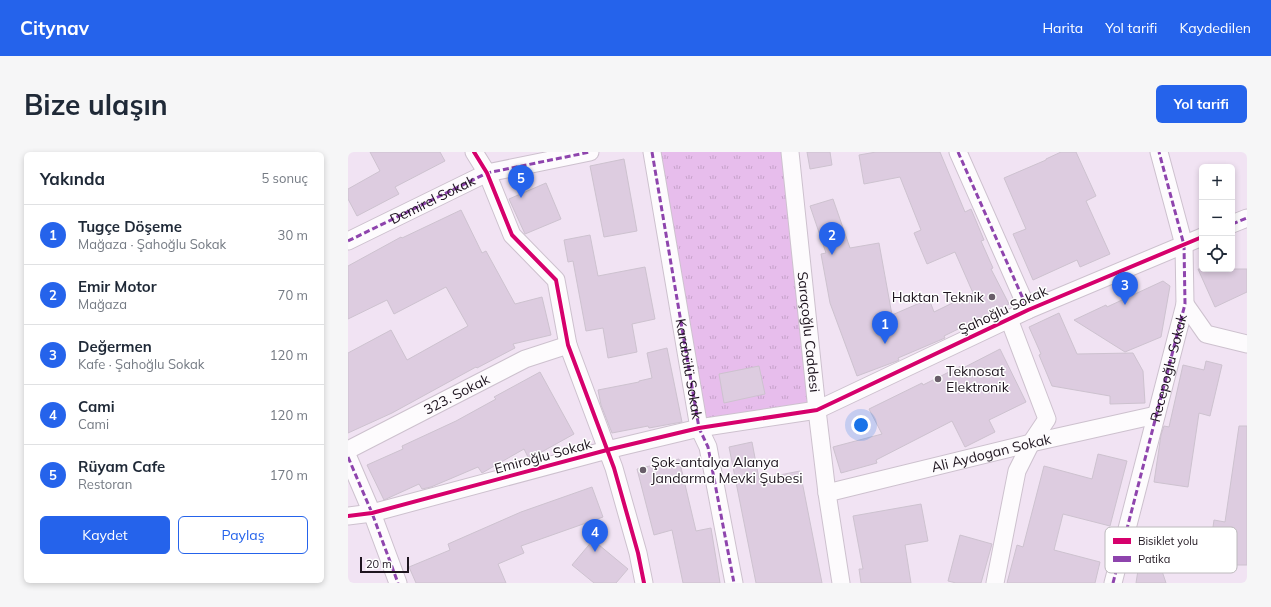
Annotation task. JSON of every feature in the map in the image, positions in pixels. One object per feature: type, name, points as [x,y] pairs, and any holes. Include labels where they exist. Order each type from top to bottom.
[{"type":"street","points":[[474,152],[487,173],[512,235],[556,280],[568,345],[614,468],[638,553],[644,583]]},
{"type":"street","name":"Demirel Sokak","points":[[348,241],[487,173],[590,152]]},
{"type":"street","name":"Karabülü Sokak","points":[[652,152],[699,428],[708,447],[734,583]]},
{"type":"street","name":"Saraçoğlu Caddesi","points":[[790,152],[816,410],[841,583]]},
{"type":"street","points":[[958,152],[1028,310]]},
{"type":"street","name":"Recepoğlu Sokak","points":[[1127,527],[1185,304],[1184,245],[1159,152]]},
{"type":"street","points":[[1235,223],[1247,218]]},
{"type":"street","name":"Şahoğlu Sokak","points":[[816,410],[1028,310],[1199,238]]},
{"type":"street","points":[[1185,304],[1206,334],[1247,344]]},
{"type":"street","points":[[995,583],[1017,471],[1031,443],[1047,419],[1009,319]]},
{"type":"street","name":"323. Sokak","points":[[348,450],[525,359],[568,345]]},
{"type":"street","name":"Emiroğlu Sokak","points":[[348,516],[372,513],[607,450],[699,428],[816,410]]},
{"type":"street","name":"Ali Aydogan Sokak","points":[[827,493],[1031,443],[1156,415]]},
{"type":"street","points":[[348,457],[372,513],[398,583]]},
{"type":"street","name":"Recepoğlu Sokak","points":[[1113,583],[1116,573]]},
{"type":"green space","points":[[656,152],[786,152],[813,407],[701,425]]},
{"type":"building","points":[[370,152],[440,152],[445,161],[395,187],[399,194],[357,216],[348,199],[348,189],[380,171]]},
{"type":"building","points":[[807,152],[830,152],[832,165],[810,169]]},
{"type":"building","points":[[876,152],[940,152],[965,212],[971,209],[984,240],[981,241],[993,268],[991,269],[1009,304],[944,336],[945,338],[898,358],[899,360],[897,361],[857,376],[830,303],[821,254],[826,253],[810,206],[833,199],[850,248],[879,243],[892,315],[929,299],[934,312],[973,293],[955,252],[927,264],[914,233],[921,230],[900,177],[864,184],[859,155]]},
{"type":"building","points":[[1061,152],[1076,152],[1096,196],[1086,201],[1110,254],[1080,267],[1077,260],[1033,280],[1013,234],[1026,229],[1004,178]]},
{"type":"building","points":[[624,159],[637,231],[604,237],[590,166]]},
{"type":"building","points":[[546,183],[561,219],[525,234],[509,199]]},
{"type":"building","points":[[461,210],[482,253],[486,251],[515,304],[542,297],[551,335],[513,344],[515,348],[477,368],[476,367],[392,413],[348,433],[348,353],[391,330],[407,360],[468,326],[446,287],[394,314],[387,300],[348,319],[348,266],[401,237],[402,238]]},
{"type":"building","points":[[590,235],[598,276],[645,267],[655,319],[632,324],[637,352],[608,358],[603,328],[586,331],[573,261],[568,262],[564,240]]},
{"type":"building","points":[[1235,269],[1247,269],[1247,292],[1215,307],[1199,272],[1235,272]]},
{"type":"building","points":[[1163,281],[1170,286],[1161,337],[1125,352],[1074,320],[1106,305],[1107,307]]},
{"type":"building","points":[[1059,313],[1077,354],[1133,353],[1143,371],[1145,403],[1110,404],[1110,396],[1052,386],[1039,355],[1041,354],[1029,327]]},
{"type":"building","points":[[667,348],[682,422],[649,428],[648,426],[612,433],[601,405],[598,390],[652,378],[647,353]]},
{"type":"building","points":[[1000,349],[1026,402],[989,420],[995,432],[965,447],[952,421],[876,460],[877,463],[841,473],[833,447],[882,434],[869,409],[922,383],[923,385],[961,366],[963,368]]},
{"type":"building","points":[[1206,361],[1222,365],[1210,416],[1199,413],[1188,487],[1154,482],[1161,435],[1164,426],[1169,427],[1183,365],[1204,370]]},
{"type":"building","points":[[759,366],[765,394],[724,403],[719,374]]},
{"type":"building","points":[[540,372],[574,434],[529,459],[524,449],[482,473],[478,467],[431,487],[422,489],[419,484],[384,500],[367,465],[403,449],[402,446],[456,421],[496,399],[494,397]]},
{"type":"building","points":[[1239,426],[1247,426],[1247,565],[1237,565],[1237,527],[1213,527],[1214,520],[1225,522]]},
{"type":"building","points":[[752,442],[759,479],[800,471],[822,583],[756,583],[729,447]]},
{"type":"building","points":[[1098,454],[1127,461],[1110,526],[1063,514],[1054,550],[1100,562],[1095,583],[1007,583],[1017,545],[1023,547],[1044,466],[1092,479]]},
{"type":"building","points":[[679,459],[696,531],[711,528],[720,583],[683,583],[672,530],[654,535],[637,469]]},
{"type":"building","points":[[592,487],[603,517],[521,546],[524,553],[498,564],[506,583],[416,583],[409,567],[450,550],[448,544],[521,512]]},
{"type":"building","points":[[921,504],[928,541],[905,545],[911,583],[861,583],[859,569],[863,569],[853,516]]},
{"type":"building","points":[[960,535],[992,544],[981,583],[956,583],[948,581]]},
{"type":"building","points":[[593,540],[628,569],[616,583],[594,583],[572,565]]},
{"type":"building","points":[[1138,573],[1163,573],[1166,583],[1136,583]]},
{"type":"marked path","points":[[348,241],[487,173],[590,152]]},
{"type":"marked path","points":[[652,152],[699,428],[708,447],[734,583]]},
{"type":"marked path","points":[[958,152],[1028,310]]},
{"type":"marked path","points":[[1127,527],[1185,304],[1184,245],[1159,152]]},
{"type":"marked path","points":[[1235,223],[1247,218]]},
{"type":"marked path","points":[[348,457],[372,513],[398,583]]},
{"type":"marked path","points":[[1113,583],[1116,573]]},
{"type":"cycle path","points":[[474,152],[487,173],[512,235],[556,280],[568,345],[614,468],[638,553],[644,583]]},
{"type":"cycle path","points":[[348,516],[372,513],[607,450],[699,428],[817,410],[1028,310],[1199,238]]},
{"type":"place","name":"Rüyam Cafe","points":[[521,198]]},
{"type":"place","name":"Emir Motor","points":[[832,255]]},
{"type":"place","name":"Haktan Teknik","points":[[992,297]]},
{"type":"place","name":"Değermen","points":[[1125,305]]},
{"type":"place","name":"Tugçe Döşeme","points":[[885,344]]},
{"type":"place","name":"Teknosat Elektronik","points":[[938,379]]},
{"type":"place","name":"Şok-antalya Alanya Jandarma Mevki Şubesi","points":[[643,470]]},
{"type":"place","name":"Cami","points":[[595,552]]}]
